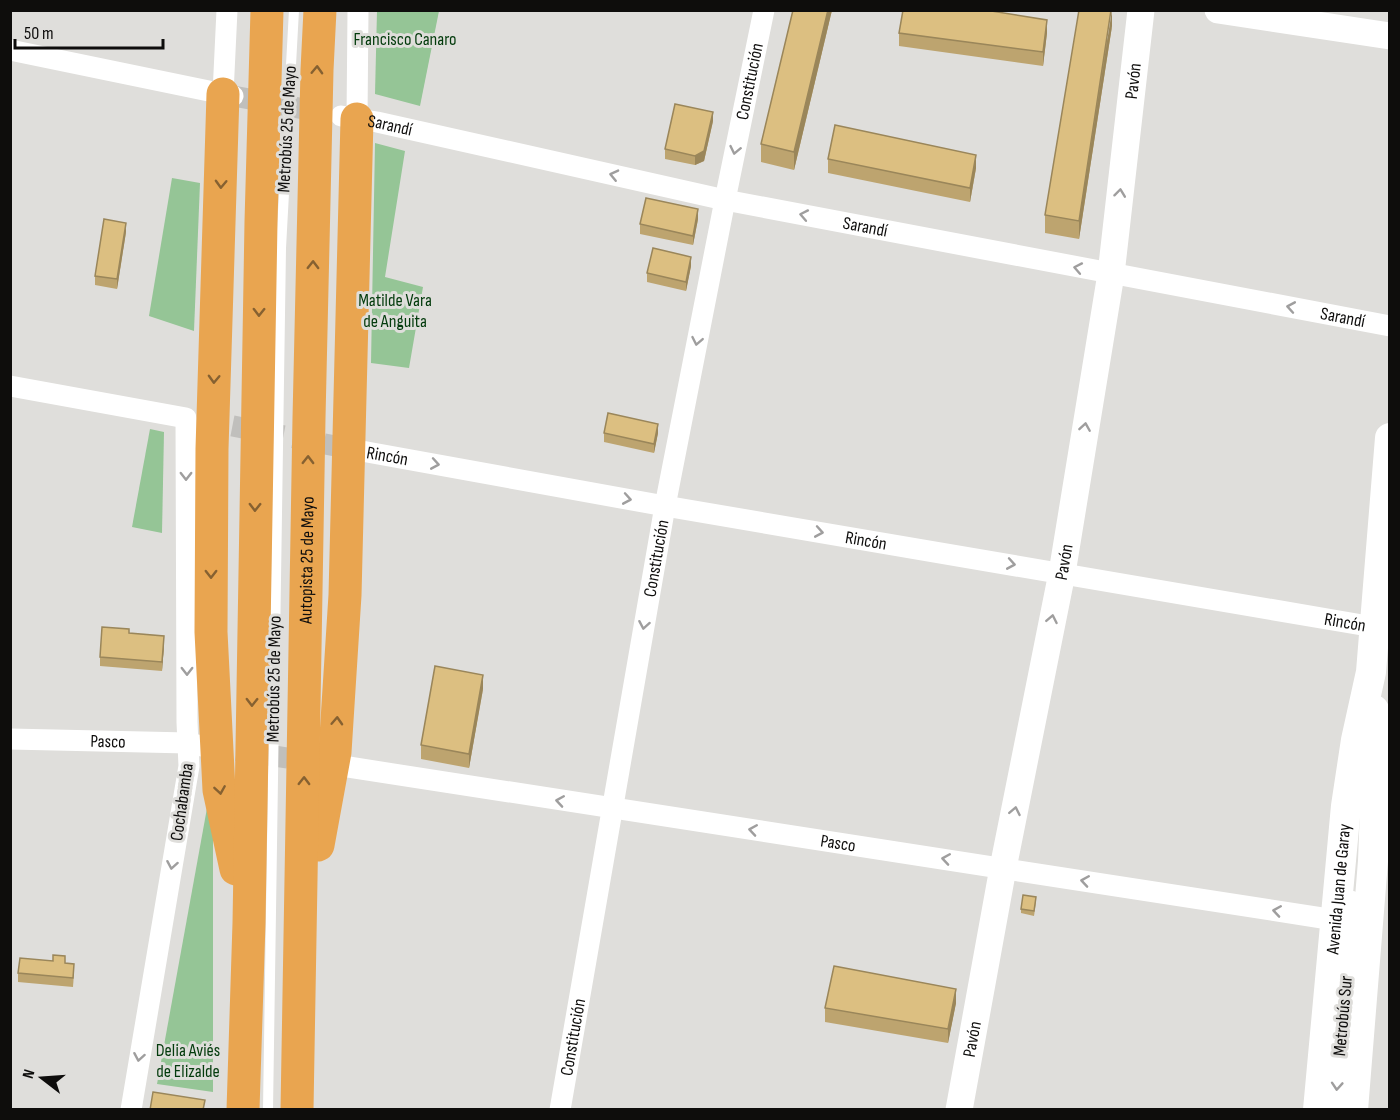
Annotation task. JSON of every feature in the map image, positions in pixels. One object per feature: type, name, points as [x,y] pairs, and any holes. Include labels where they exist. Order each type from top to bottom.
[{"type":"highway","name":"Autopista 25 de Mayo","points":[[297,1110],[316,70],[320,10]]},
{"type":"highway","points":[[243,1110],[249,923],[260,234],[276,15]]},
{"type":"highway","points":[[226,105],[212,449],[211,632],[219,790],[249,923]]},
{"type":"highway","points":[[301,923],[335,752],[345,594],[350,378],[349,117]]},
{"type":"highway","points":[[300,982],[308,1025],[317,1110]]},
{"type":"highway","points":[[227,1110],[246,983]]},
{"type":"main road","name":"Avenida Juan de Garay","points":[[1353,1110],[1374,825],[1376,744],[1371,672],[1389,438]]},
{"type":"main road","name":"Avenida Juan de Garay","points":[[1318,1110],[1350,781],[1356,740],[1371,672]]},
{"type":"street","points":[[10,50],[226,105],[227,10]]},
{"type":"street","points":[[349,117],[358,10]]},
{"type":"street","name":"Constitución","points":[[560,1110],[665,506],[764,10]]},
{"type":"street","name":"Pavón","points":[[959,1110],[1003,868],[1062,573],[1111,274],[1141,10]]},
{"type":"street","points":[[1218,10],[1389,36]]},
{"type":"street","name":"Sarandí","points":[[349,117],[725,200],[1389,326]]},
{"type":"street","name":"Cochabamba","points":[[10,386],[186,418],[197,745],[189,765],[130,1110]]},
{"type":"street","name":"Rincón","points":[[356,450],[665,506],[1374,627]]},
{"type":"street","name":"Pasco","points":[[10,739],[197,745]]},
{"type":"street","name":"Pasco","points":[[342,766],[1335,920]]},
{"type":"lane","name":"Metrobús 25 de Mayo","points":[[276,15],[275,118],[281,248]]},
{"type":"lane","name":"Metrobús 25 de Mayo","points":[[268,1110],[281,248],[276,15]]},
{"type":"lane","points":[[1362,777],[1371,672]]},
{"type":"lane","name":"Metrobús Sur","points":[[1336,1110],[1354,882]]},
{"type":"green space","name":"Francisco Canaro","points":[[377,11],[439,11],[420,106],[375,94]]},
{"type":"green space","name":"Matilde Vara de Anguita","points":[[375,143],[405,151],[385,277],[423,287],[409,368],[371,363]]},
{"type":"green space","points":[[172,178],[200,183],[194,331],[149,316]]},
{"type":"green space","points":[[150,429],[164,432],[162,533],[132,527]]},
{"type":"green space","name":"Delia Aviés de Elizalde","points":[[213,775],[213,1092],[157,1084]]},
{"type":"building","points":[[793,10],[828,10],[794,152],[761,144]]},
{"type":"building","points":[[903,10],[985,10],[1047,20],[1043,52],[899,33]]},
{"type":"building","points":[[1079,10],[1111,10],[1079,221],[1045,215]]},
{"type":"building","points":[[675,104],[713,112],[704,151],[695,156],[665,149]]},
{"type":"building","points":[[835,125],[976,155],[970,188],[828,159]]},
{"type":"building","points":[[646,198],[698,209],[693,236],[640,224]]},
{"type":"building","points":[[104,219],[126,223],[117,279],[95,276]]},
{"type":"building","points":[[653,248],[691,257],[686,282],[647,273]]},
{"type":"building","points":[[608,413],[658,424],[654,444],[604,433]]},
{"type":"building","points":[[102,627],[129,629],[129,633],[164,636],[162,662],[100,657]]},
{"type":"building","points":[[435,666],[483,675],[469,754],[421,745]]},
{"type":"building","points":[[1023,895],[1036,897],[1034,911],[1021,909]]},
{"type":"building","points":[[53,955],[65,956],[65,963],[74,964],[73,978],[18,973],[20,958],[53,961]]},
{"type":"building","points":[[834,966],[956,989],[948,1029],[825,1008]]},
{"type":"building","points":[[153,1092],[205,1100],[203,1110],[150,1110]]},
{"type":"tunnel","points":[[233,96],[326,113]]},
{"type":"tunnel","points":[[202,420],[356,450]]},
{"type":"tunnel","points":[[206,746],[315,762]]}]
